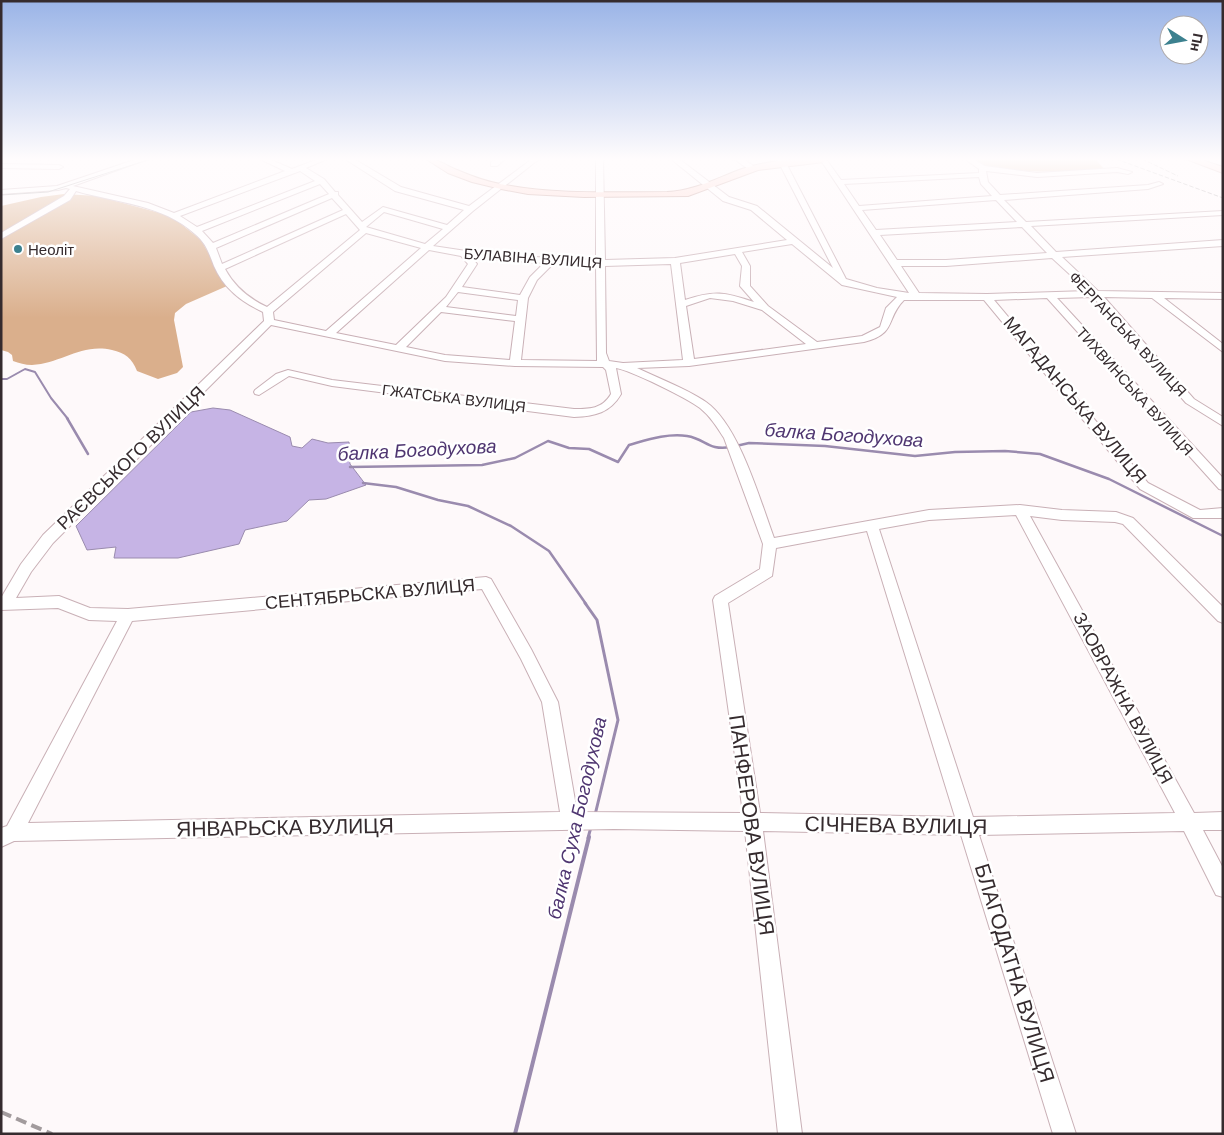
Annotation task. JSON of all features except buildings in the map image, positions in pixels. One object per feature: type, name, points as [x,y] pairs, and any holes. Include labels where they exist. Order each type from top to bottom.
[{"type":"street","points":[[1,237],[43,212]]},
{"type":"street","points":[[167,212],[175,215],[196,230],[212,246],[220,268],[233,291],[268,317],[327,335],[445,358],[515,363],[607,364],[623,366],[690,363],[864,339],[881,333],[889,322],[890,308],[901,298],[914,296]]},
{"type":"street","points":[[175,215],[183,212]]},
{"type":"street","points":[[196,230],[242,212]]},
{"type":"street","points":[[212,246],[292,212]]},
{"type":"street","points":[[220,268],[343,212]]},
{"type":"street","points":[[349,212],[363,228]]},
{"type":"street","name":"РАЄВСЬКОГО ВУЛИЦЯ","points":[[3,604],[26,568],[48,540],[268,317],[380,212]]},
{"type":"street","name":"РАЄВСЬКОГО ВУЛИЦЯ","points":[[393,212],[449,228]]},
{"type":"street","points":[[327,335],[467,212]]},
{"type":"street","name":"ГЖАТСЬКА ВУЛИЦЯ","points":[[259,392],[280,376],[288,373],[332,383],[574,413],[600,412],[608,407],[616,394],[611,369],[602,360],[600,352],[602,212]]},
{"type":"street","points":[[759,212],[845,283],[877,292],[914,296],[987,297],[1096,294],[1218,296],[1223,303]]},
{"type":"street","points":[[808,212],[845,283]]},
{"type":"street","points":[[860,212],[914,291],[914,296]]},
{"type":"street","name":"ФЕРГАНСЬКА ВУЛИЦЯ","points":[[1010,212],[1096,294],[1190,401],[1221,422]]},
{"type":"street","points":[[874,233],[1024,226],[1223,213]]},
{"type":"street","name":"БУЛАВІНА ВУЛИЦЯ","points":[[363,228],[427,247],[464,254],[493,258],[601,263],[675,261],[738,252],[794,241]]},
{"type":"street","points":[[895,263],[946,263],[1223,243]]},
{"type":"street","points":[[738,252],[746,266],[745,286],[765,308],[815,346]]},
{"type":"street","points":[[464,254],[473,264]]},
{"type":"street","points":[[398,349],[439,309],[473,264],[493,258]]},
{"type":"street","points":[[515,363],[523,298],[533,279],[551,261]]},
{"type":"street","points":[[675,261],[690,363]]},
{"type":"street","points":[[455,289],[523,298]]},
{"type":"street","points":[[1153,294],[1223,348]]},
{"type":"street","points":[[681,304],[709,295],[734,298],[765,308]]},
{"type":"street","name":"ТИХВИНСЬКА ВУЛИЦЯ","points":[[1049,295],[1223,486]]},
{"type":"street","name":"МАГАДАНСЬКА ВУЛИЦЯ","points":[[987,297],[1144,486],[1198,515],[1223,513]]},
{"type":"street","points":[[439,309],[520,319]]},
{"type":"street","points":[[623,366],[676,390],[703,405],[719,420],[730,438],[770,544],[929,515],[1020,510],[1062,515],[1116,517],[1128,521],[1223,617]]},
{"type":"street","name":"ЗАОВРАЖНА ВУЛИЦЯ","points":[[1020,510],[1189,821],[1223,888]]},
{"type":"street","name":"БЛАГОДАТНА ВУЛИЦЯ","points":[[872,526],[1066,1134]]},
{"type":"street","name":"ПАНФЕРОВА ВУЛИЦЯ","points":[[770,544],[768,572],[720,600],[753,823],[790,1134]]},
{"type":"street","name":"СЕНТЯБРЬСКА ВУЛИЦЯ","points":[[3,604],[59,602],[89,614],[128,615],[486,583],[526,654],[550,702],[570,821]]},
{"type":"street","points":[[7,835],[128,615]]},
{"type":"street","name":"СІЧНЕВА ВУЛИЦЯ","points":[[570,821],[614,820],[969,826],[1223,820]]},
{"type":"street","name":"ЯНВАРЬСКА ВУЛИЦЯ","points":[[7,835],[570,821]]},
{"type":"shaded area","points":[[1,212],[156,212],[171,216],[201,240],[227,286],[186,304],[175,313],[174,320],[183,367],[177,373],[158,379],[137,371],[128,357],[112,350],[90,349],[42,364],[32,365],[13,361],[12,355],[1,350]]},
{"type":"shaded area","points":[[213,408],[230,410],[290,437],[292,446],[302,448],[312,439],[328,443],[349,442],[350,464],[366,485],[326,499],[309,500],[287,521],[245,530],[239,544],[178,558],[114,558],[116,547],[87,550],[76,526],[191,412]]},
{"type":"waterway","name":"балка Богодухова","points":[[1,379],[7,379],[25,369],[35,372],[51,398],[68,419]]},
{"type":"waterway","name":"балка Богодухова","points":[[67,418],[88,454]]},
{"type":"waterway","name":"балка Богодухова","points":[[350,467],[482,465],[515,458],[548,441],[569,448],[589,449],[618,462],[629,445],[665,436],[687,436],[712,446],[731,447]]},
{"type":"waterway","name":"балка Богодухова","points":[[736,446],[749,443],[825,446],[915,456],[955,452],[1005,451],[1040,454],[1109,479],[1223,536]]},
{"type":"waterway","name":"балка Суха Богодухова","points":[[363,483],[396,487],[438,500],[468,506],[511,526],[549,551],[586,604]]},
{"type":"waterway","name":"балка Суха Богодухова","points":[[585,603],[597,620],[618,720],[595,815]]},
{"type":"waterway","name":"балка Суха Богодухова","points":[[588,838],[591,827]]},
{"type":"waterway","name":"балка Суха Богодухова","points":[[515,1134],[589,837]]},
{"type":"railway","points":[[1,1112],[52,1134]]},
{"type":"place","name":"Неоліт","points":[[18,249]]}]
